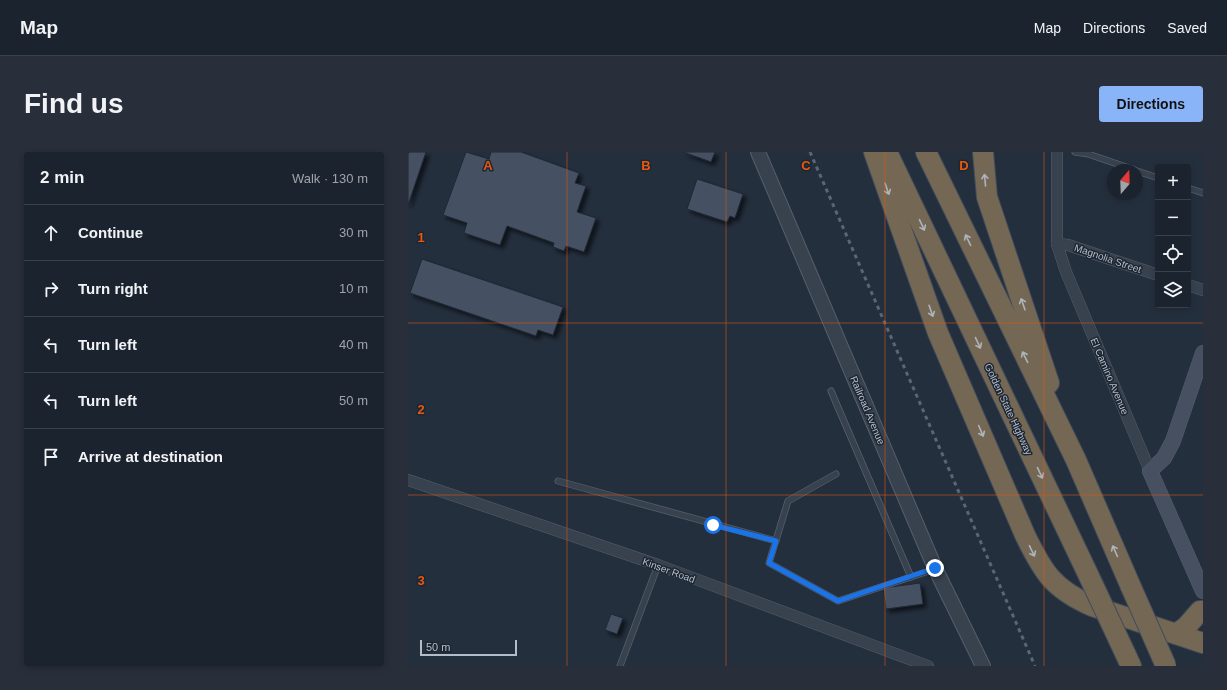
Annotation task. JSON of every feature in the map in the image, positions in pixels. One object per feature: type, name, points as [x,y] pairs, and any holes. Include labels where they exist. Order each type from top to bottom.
[{"type":"highway","points":[[874,152],[938,333],[1040,567],[1050,579],[1076,599],[1092,606],[1203,643]]},
{"type":"highway","name":"Golden State Highway","points":[[887,152],[1128,660]]},
{"type":"highway","points":[[926,152],[1076,460],[1166,666]]},
{"type":"highway","points":[[983,152],[987,198],[1076,460]]},
{"type":"highway","points":[[1176,634],[1186,627],[1200,611],[1203,611]]},
{"type":"main road","points":[[1150,471],[1164,458],[1173,441],[1203,353]]},
{"type":"main road","name":"El Camino Avenue","points":[[1150,471],[1203,591]]},
{"type":"street","name":"Railroad Avenue","points":[[758,152],[935,568],[979,665]]},
{"type":"street","name":"El Camino Avenue","points":[[1057,152],[1057,244],[1066,272],[1150,471]]},
{"type":"street","name":"Magnolia Street","points":[[1057,244],[1068,245],[1155,274]]},
{"type":"street","points":[[1191,286],[1203,290]]},
{"type":"street","name":"Kinser Road","points":[[408,480],[658,565],[928,666]]},
{"type":"lane","points":[[1075,152],[1088,154],[1118,164]]},
{"type":"lane","points":[[1143,173],[1155,177]]},
{"type":"lane","points":[[1191,189],[1203,193]]},
{"type":"lane","points":[[831,392],[911,577]]},
{"type":"lane","points":[[836,474],[788,500],[769,563],[838,601],[935,568]]},
{"type":"lane","points":[[558,482],[776,541]]},
{"type":"lane","points":[[620,666],[658,565]]},
{"type":"building","points":[[408,152],[426,152],[408,205]]},
{"type":"building","points":[[466,152],[489,159],[491,152],[521,152],[579,173],[575,183],[586,186],[577,212],[596,218],[584,252],[566,246],[564,251],[553,247],[554,243],[507,226],[500,245],[464,233],[467,223],[443,215]]},
{"type":"building","points":[[683,152],[715,152],[711,162]]},
{"type":"building","points":[[697,179],[743,194],[735,218],[730,216],[727,222],[687,209]]},
{"type":"building","points":[[422,259],[563,307],[553,335],[538,330],[536,336],[410,293]]},
{"type":"building","points":[[920,583],[923,604],[886,609],[883,588]]},
{"type":"building","points":[[611,614],[623,618],[617,634],[605,630]]},
{"type":"railway","points":[[810,152],[1035,666]]},
{"type":"route","points":[[713,525],[776,541],[769,563],[838,601],[935,568]]}]
